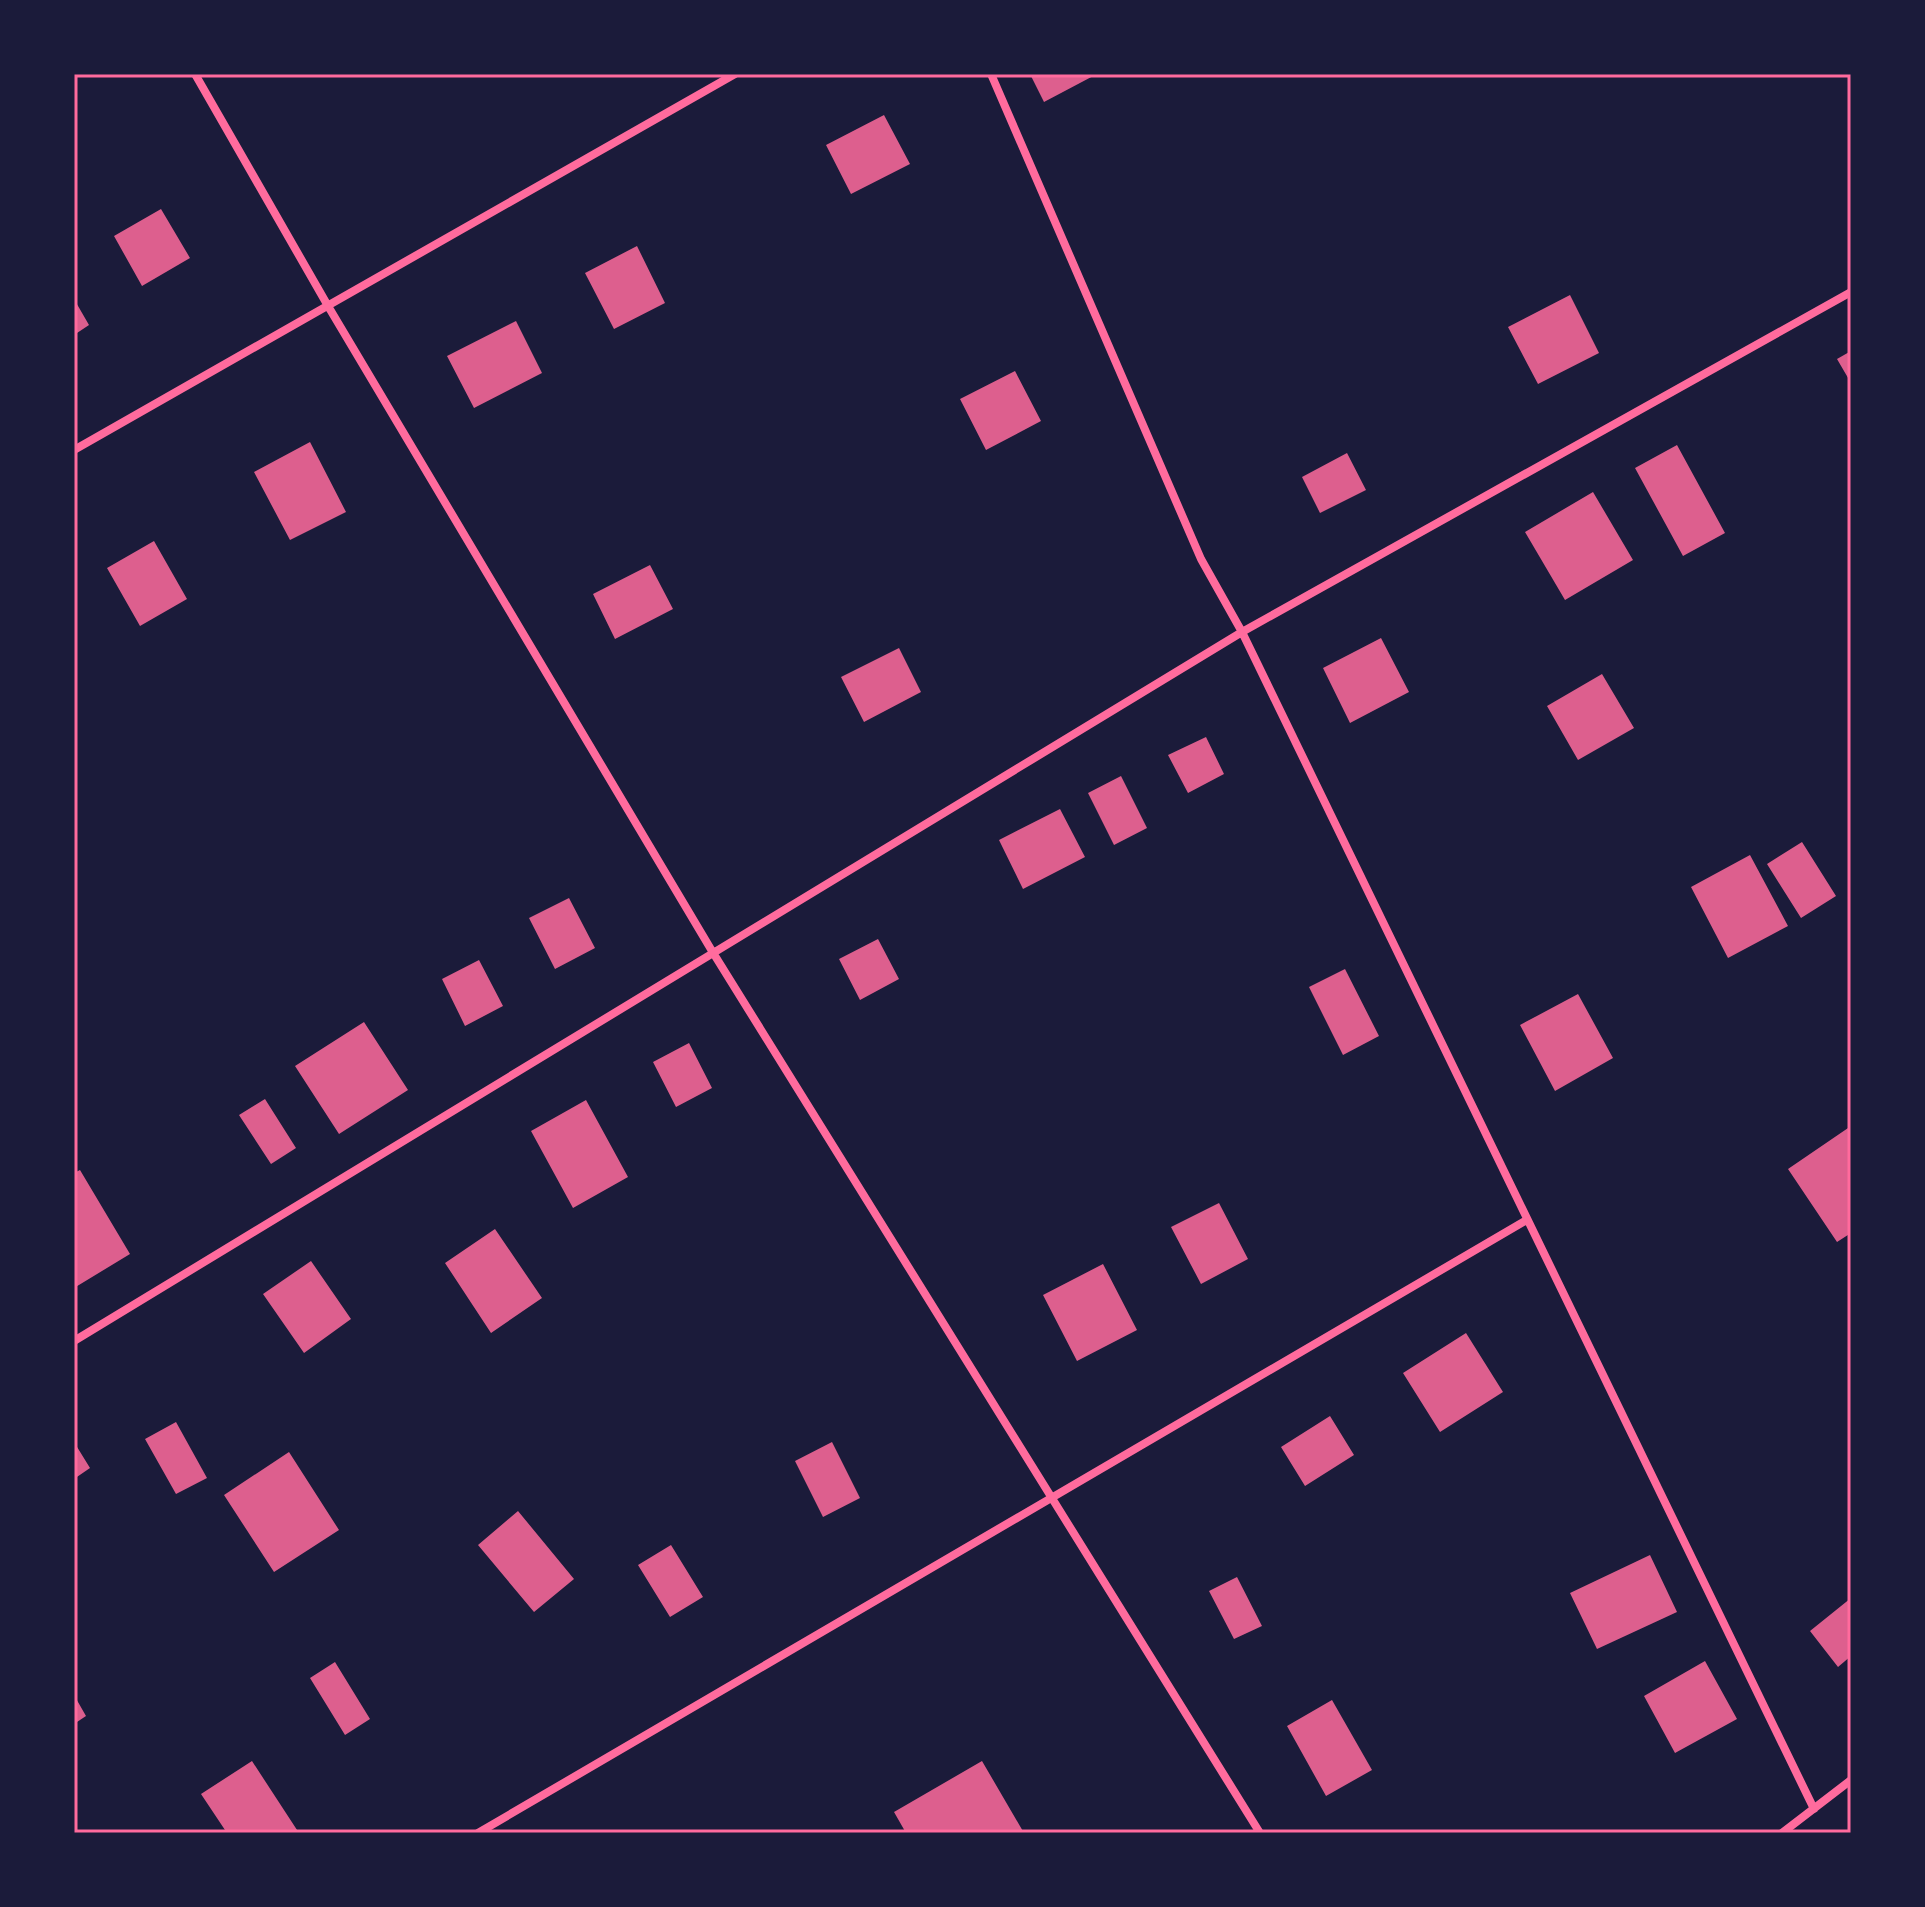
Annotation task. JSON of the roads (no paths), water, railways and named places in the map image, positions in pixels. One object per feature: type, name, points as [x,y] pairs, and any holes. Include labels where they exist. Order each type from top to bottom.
[{"type":"street","points":[[195,74],[328,306],[712,951],[1260,1833]]},
{"type":"street","points":[[74,450],[735,74]]},
{"type":"street","points":[[991,74],[1201,559],[1242,632],[1525,1221],[1814,1809]]},
{"type":"street","points":[[74,1341],[1242,632],[1851,292]]},
{"type":"street","points":[[478,1833],[1051,1495],[1525,1221]]},
{"type":"street","points":[[1782,1833],[1851,1780]]}]
